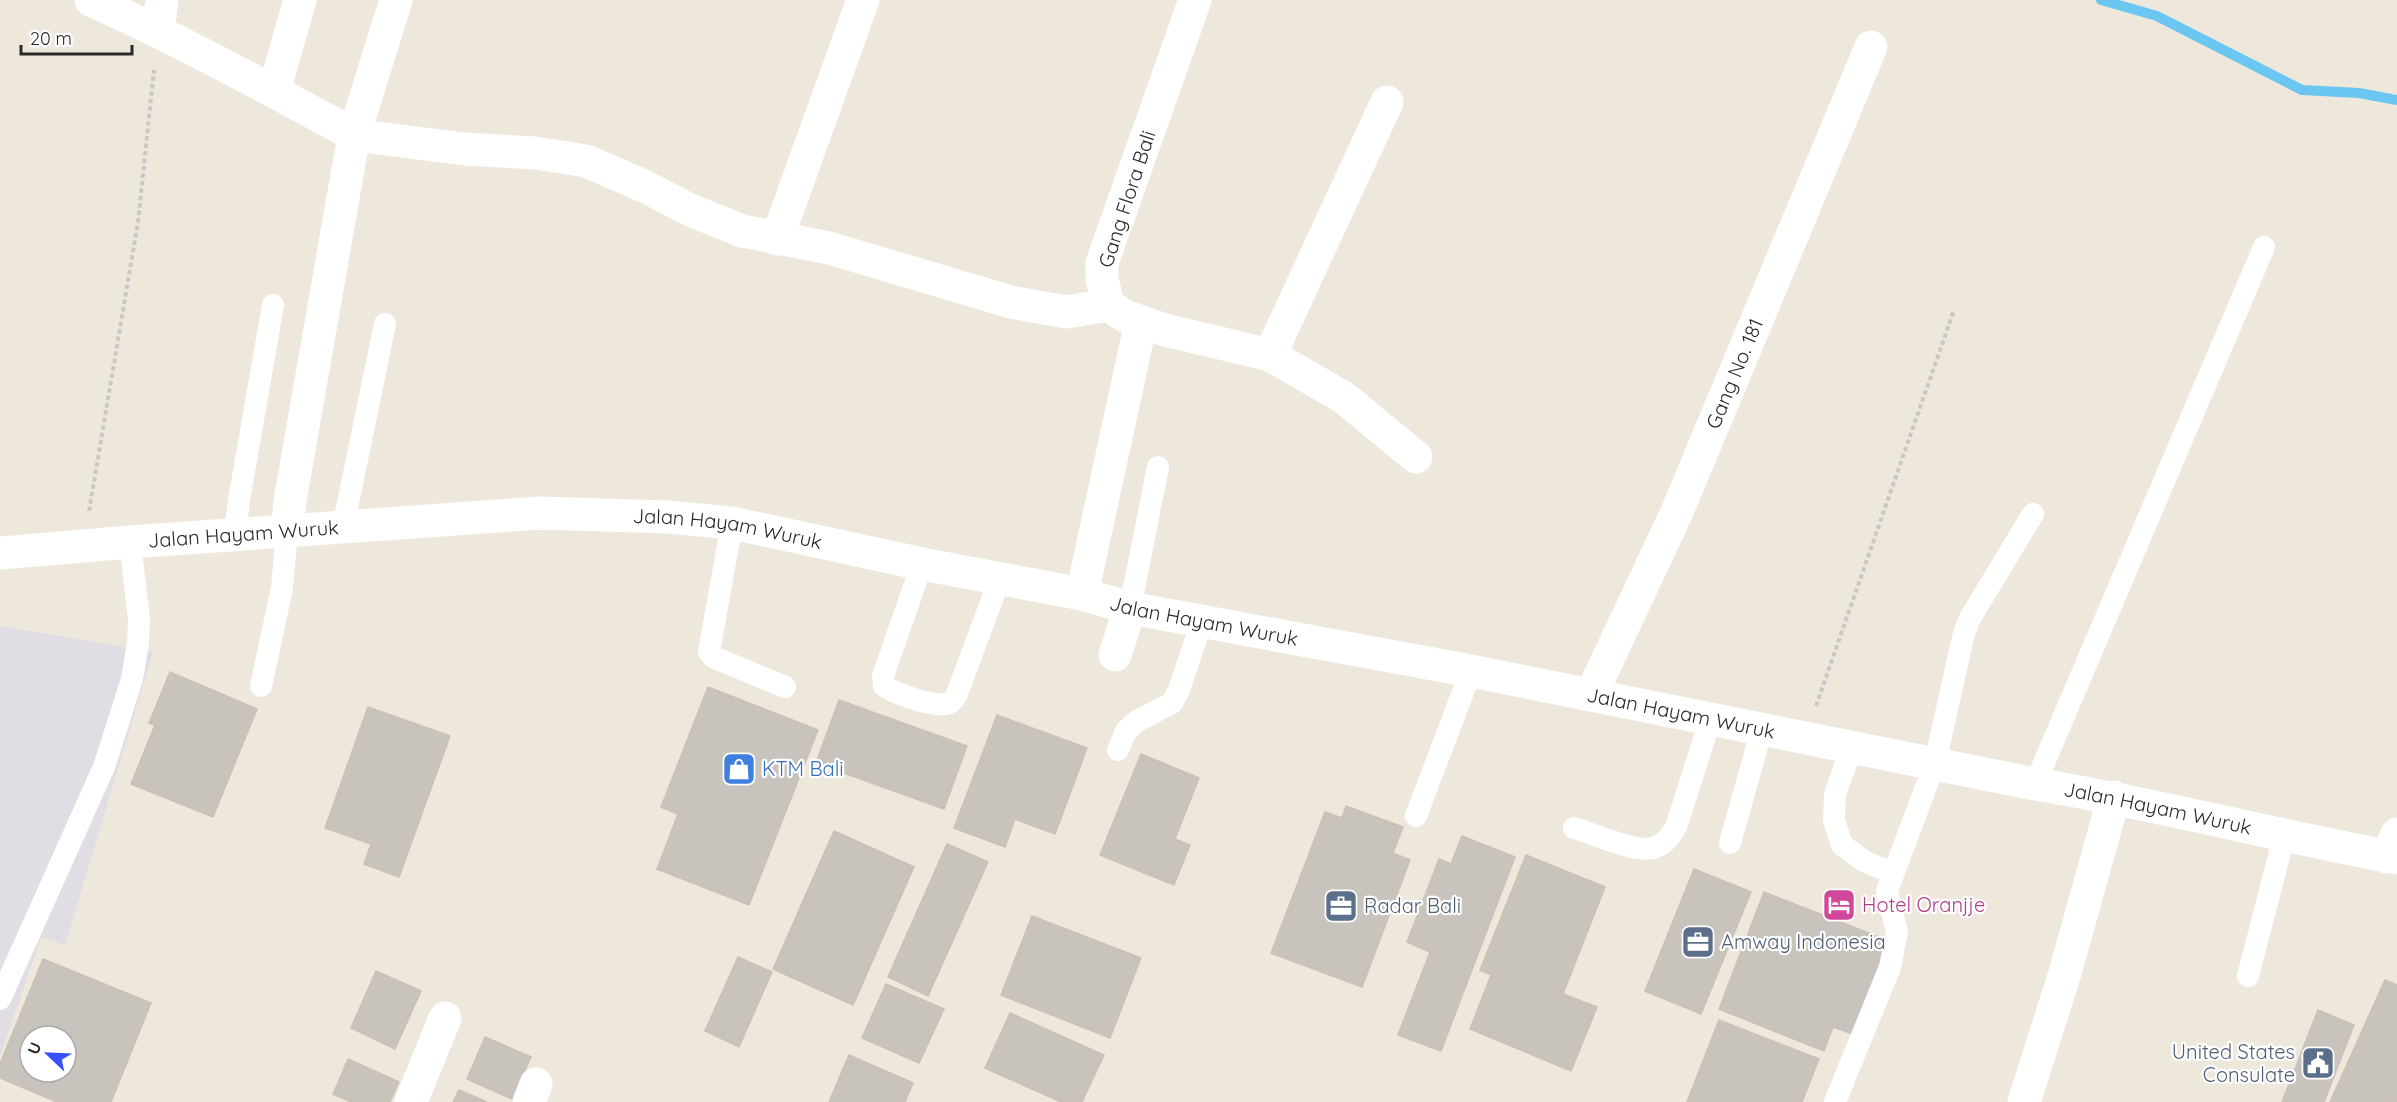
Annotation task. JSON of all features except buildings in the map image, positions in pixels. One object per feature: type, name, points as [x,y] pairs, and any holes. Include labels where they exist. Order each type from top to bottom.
[{"type":"street","points":[[91,0],[160,15],[274,91],[354,135],[465,148],[535,153],[586,161],[644,186],[688,209],[742,231],[829,248],[1011,302],[1066,312],[1108,305],[1125,316],[1141,322],[1270,355],[1343,397],[1416,457]]},
{"type":"street","points":[[274,91],[300,0]]},
{"type":"street","points":[[287,531],[290,501],[354,135],[396,0]]},
{"type":"street","points":[[777,239],[864,0]]},
{"type":"street","name":"Gang Flora Bali","points":[[1108,305],[1103,286],[1102,263],[1195,0]]},
{"type":"street","name":"Gang No. 181","points":[[1591,695],[1676,514],[1870,47]]},
{"type":"street","points":[[1270,355],[1387,102]]},
{"type":"street","points":[[1082,594],[1141,322]]},
{"type":"street","name":"Jalan Hayam Wuruk","points":[[0,553],[540,513],[668,517],[732,523],[922,564],[1082,594],[1130,608],[1471,671],[2035,784],[2114,797],[2284,837],[2394,850]]},
{"type":"street","points":[[1115,655],[1130,608]]},
{"type":"street","points":[[2024,1102],[2065,973],[2114,797]]},
{"type":"street","points":[[411,1102],[445,1018]]},
{"type":"lane","points":[[2035,784],[2264,247]]},
{"type":"lane","points":[[235,535],[273,305]]},
{"type":"lane","points":[[343,527],[385,324]]},
{"type":"lane","points":[[1130,608],[1158,467]]},
{"type":"lane","points":[[1835,1102],[1890,967],[1897,932],[1887,891],[1935,763],[1964,633],[1970,618],[2033,514]]},
{"type":"lane","points":[[732,523],[709,652],[713,657],[785,687]]},
{"type":"lane","points":[[261,686],[282,588],[287,531]]},
{"type":"lane","points":[[0,999],[104,767],[132,679],[139,620],[130,542]]},
{"type":"lane","points":[[922,564],[883,676],[884,686],[891,691],[939,706],[951,703],[957,694],[1000,578]]},
{"type":"lane","points":[[1118,750],[1126,731],[1137,721],[1172,703],[1179,690],[1202,621]]},
{"type":"lane","points":[[1416,816],[1471,671]]},
{"type":"lane","points":[[1574,828],[1639,849],[1654,849],[1666,842],[1676,827],[1711,718]]},
{"type":"lane","points":[[1730,843],[1762,729]]},
{"type":"lane","points":[[1852,747],[1835,794],[1834,820],[1842,845],[1864,861],[1892,873]]},
{"type":"lane","points":[[2248,976],[2284,837]]},
{"type":"path","points":[[89,511],[138,222],[160,15]]},
{"type":"path","points":[[1819,699],[1954,310]]},
{"type":"shaded area","points":[[0,626],[153,652],[65,945],[41,937],[0,1056]]},
{"type":"waterway","points":[[2101,0],[2157,16],[2302,90],[2359,93],[2397,100]]},
{"type":"place","name":"KTM Bali","points":[[739,769]]},
{"type":"place","name":"Hotel Oranjje","points":[[1839,905]]},
{"type":"place","name":"Radar Bali","points":[[1341,906]]},
{"type":"place","name":"Amway Indonesia","points":[[1698,942]]},
{"type":"place","name":"United States Consulate","points":[[2318,1063]]}]
